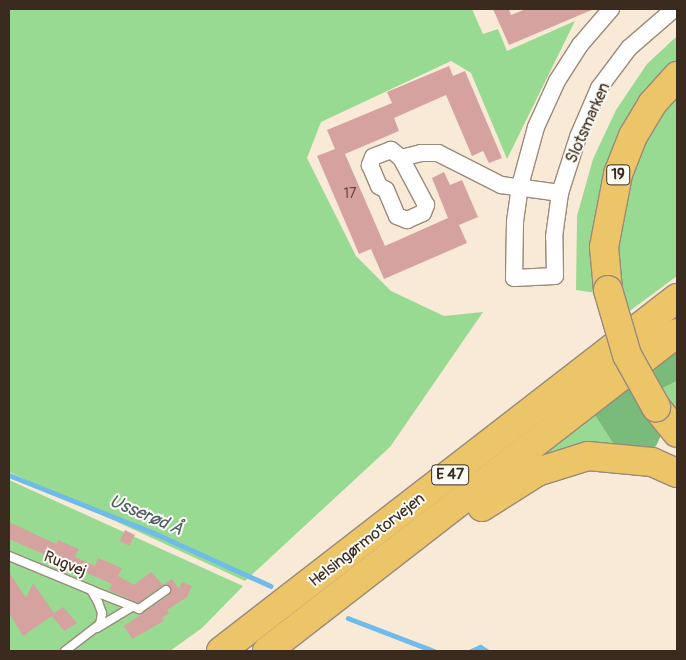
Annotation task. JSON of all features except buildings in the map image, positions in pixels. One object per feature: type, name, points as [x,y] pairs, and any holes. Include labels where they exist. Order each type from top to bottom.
[{"type":"highway","name":"19","points":[[677,76],[652,104],[633,136],[618,174],[604,247],[608,290],[627,355],[656,407],[677,433]]},
{"type":"highway","name":"Helsingørmotorvejen","points":[[221,651],[677,298]]},
{"type":"highway","name":"Helsingørmotorvejen","points":[[267,651],[677,333]]},
{"type":"highway","points":[[277,651],[320,626],[450,528],[538,472],[594,455],[652,462],[677,473]]},
{"type":"street","name":"Slotsmarken","points":[[611,9],[580,45],[557,81],[536,128],[520,186],[514,278],[555,276],[554,237],[560,193],[578,137],[599,88],[629,48],[666,11]]},
{"type":"street","points":[[401,158],[421,153],[438,153],[501,185],[520,186],[560,193]]},
{"type":"lane","name":"Rugvej","points":[[9,556],[91,590],[102,613],[94,630]]},
{"type":"lane","points":[[91,590],[130,608],[139,609],[166,590]]},
{"type":"lane","points":[[65,651],[94,630],[130,608]]},
{"type":"green space","points":[[9,9],[472,9],[483,34],[498,29],[507,51],[575,21],[507,159],[471,73],[451,61],[321,122],[307,158],[356,256],[391,291],[444,316],[483,312],[390,447],[245,581],[9,472]]},
{"type":"green space","points":[[677,36],[677,60],[661,77],[596,293],[576,290],[577,216],[593,159],[616,110],[647,64]]},
{"type":"green space","points":[[677,88],[677,276],[623,316],[615,243],[640,141]]},
{"type":"green space","points":[[677,346],[677,381],[657,391],[645,368]]},
{"type":"green space","points":[[677,381],[677,417],[657,391]]},
{"type":"green space","points":[[626,384],[662,433],[656,446],[644,454],[616,448],[593,412]]},
{"type":"green space","points":[[593,412],[616,448],[511,479]]},
{"type":"green space","points":[[9,480],[243,586],[202,628],[170,651],[9,651]]},
{"type":"waterway","name":"Usserød Å","points":[[9,475],[154,533],[271,586]]},
{"type":"waterway","name":"Usserød Å","points":[[348,618],[434,651]]},
{"type":"waterway","name":"Usserød Å","points":[[471,651],[480,647],[487,651]]}]
